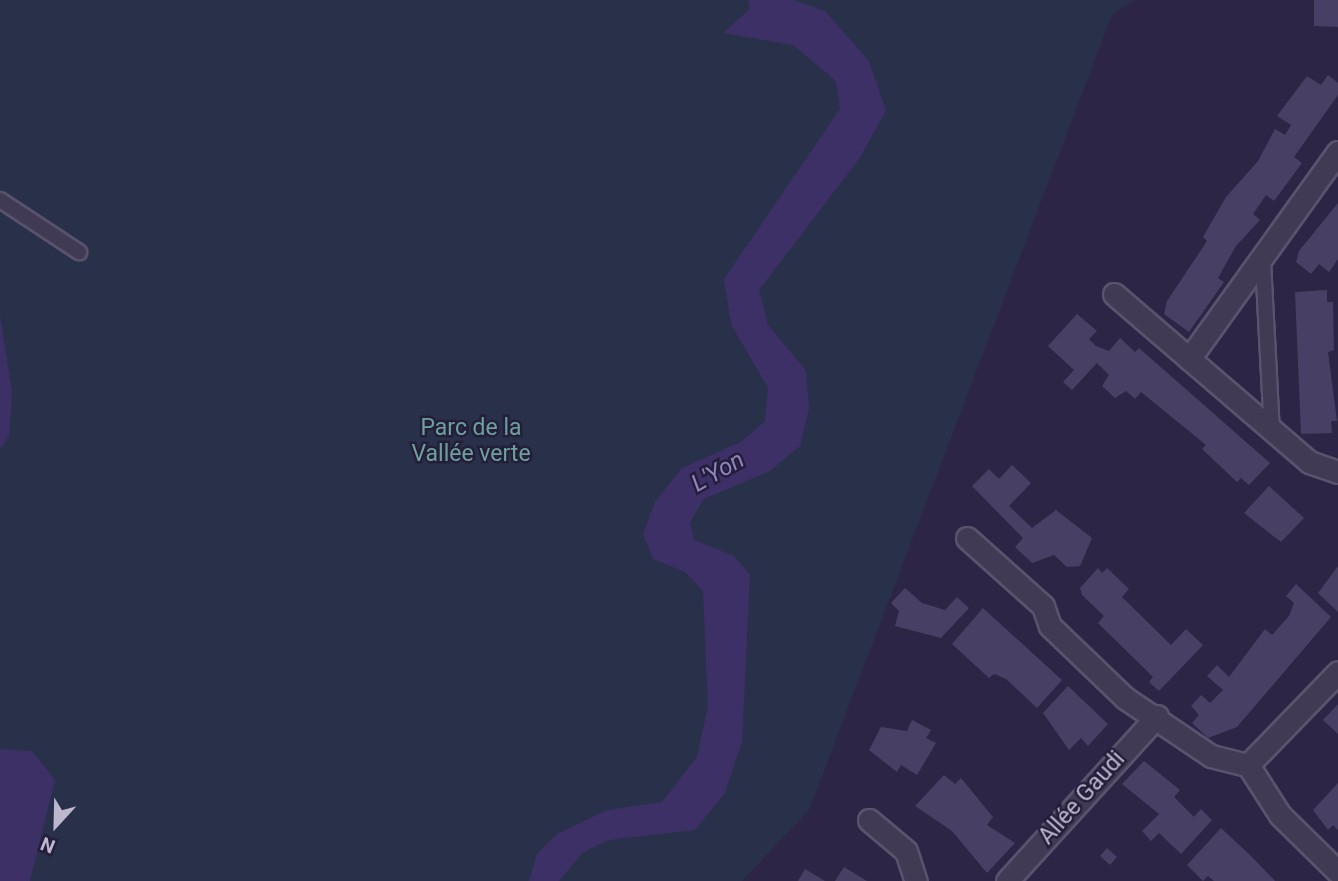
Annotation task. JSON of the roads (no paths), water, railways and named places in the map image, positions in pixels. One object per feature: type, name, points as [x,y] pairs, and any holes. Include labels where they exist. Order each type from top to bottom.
[{"type":"street","points":[[1189,359],[1263,261],[1338,152]]},
{"type":"street","points":[[1114,294],[1309,463],[1338,472]]},
{"type":"street","points":[[967,538],[1043,606],[1050,626],[1125,698],[1157,716],[1211,756],[1248,765],[1280,815],[1338,872]]},
{"type":"street","points":[[1248,765],[1338,672]]},
{"type":"street","name":"Allée Gaudi","points":[[1007,881],[1157,716]]},
{"type":"street","points":[[869,820],[906,851],[916,881]]},
{"type":"lane","points":[[0,200],[79,253]]},
{"type":"lane","points":[[1263,261],[1272,431]]},
{"type":"water","name":"L'Yon","points":[[748,0],[793,0],[825,11],[869,61],[886,111],[859,159],[759,290],[768,325],[806,371],[809,408],[800,446],[770,471],[704,499],[690,522],[694,540],[734,556],[750,575],[742,742],[725,793],[695,830],[609,840],[582,853],[559,881],[529,881],[537,854],[557,834],[607,810],[662,802],[697,757],[708,707],[703,591],[685,572],[653,559],[643,534],[655,502],[682,468],[741,442],[765,421],[768,388],[731,324],[724,279],[840,109],[836,81],[793,45],[723,33],[750,9]]},
{"type":"water","points":[[0,315],[12,392],[9,436],[0,449]]},
{"type":"water","points":[[0,749],[32,751],[55,780],[30,881],[0,881]]},
{"type":"park label","name":"Parc de la Vallée verte","points":[[471,441]]}]
